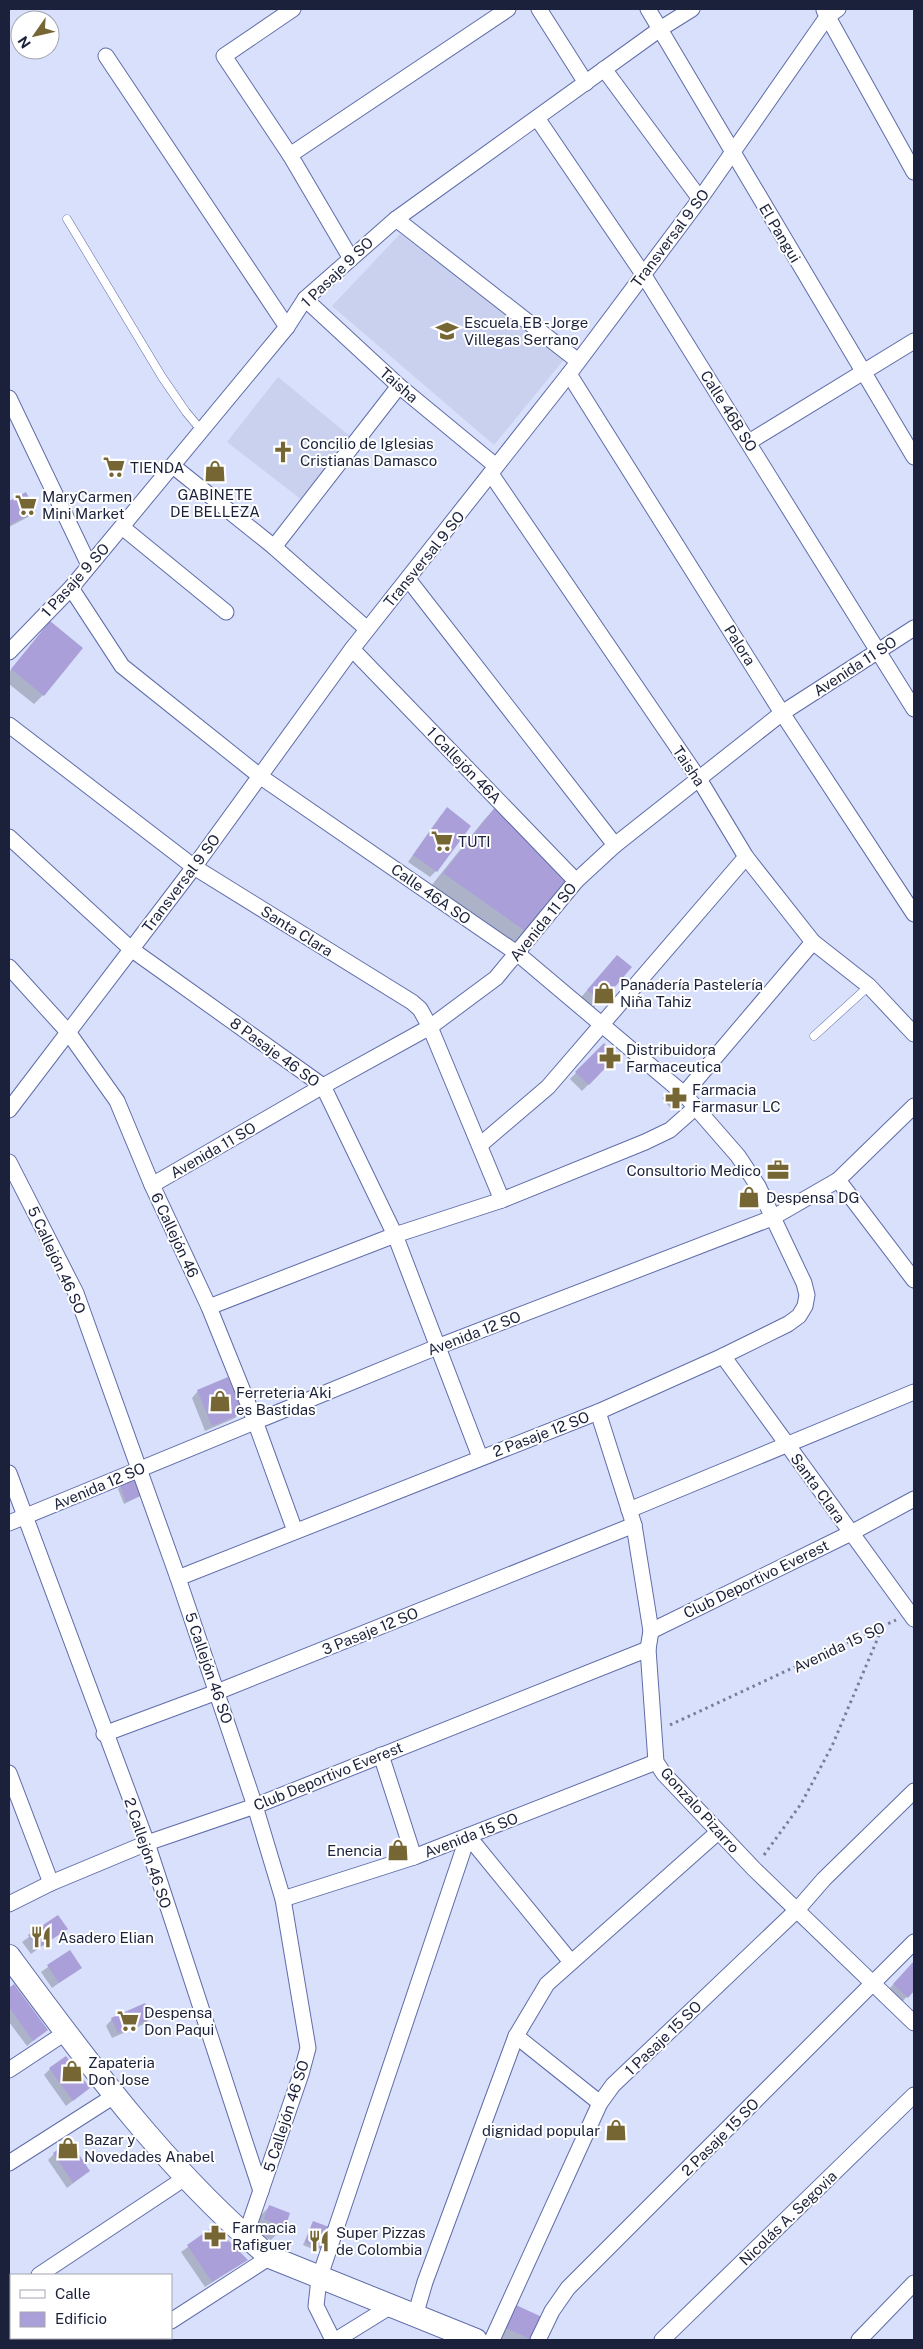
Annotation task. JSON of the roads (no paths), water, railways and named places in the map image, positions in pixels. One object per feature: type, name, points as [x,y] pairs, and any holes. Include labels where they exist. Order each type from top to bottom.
[{"type":"street","points":[[293,9],[224,56],[290,155],[350,257]]},
{"type":"street","points":[[290,155],[508,9]]},
{"type":"street","points":[[539,9],[586,82]]},
{"type":"street","name":"El Pangui","points":[[648,9],[914,457]]},
{"type":"street","name":"1 Pasaje 9 SO","points":[[9,652],[71,588],[287,327],[305,299],[350,257],[396,219],[660,29],[692,9]]},
{"type":"street","points":[[830,12],[914,172]]},
{"type":"street","name":"Transversal 9 SO","points":[[9,1110],[261,777],[352,649],[569,374],[700,199],[830,12]]},
{"type":"street","points":[[106,56],[287,327]]},
{"type":"street","points":[[604,70],[700,199]]},
{"type":"street","name":"Calle 46B SO","points":[[537,118],[643,274],[914,710]]},
{"type":"street","points":[[396,219],[578,361]]},
{"type":"street","name":"Taisha","points":[[305,299],[494,470],[699,779],[746,857],[814,942],[869,986],[914,1034]]},
{"type":"street","points":[[749,442],[914,341]]},
{"type":"street","name":"Palora","points":[[569,374],[782,713],[914,914]]},
{"type":"street","points":[[274,547],[399,386]]},
{"type":"street","points":[[9,398],[90,565]]},
{"type":"street","points":[[173,466],[274,547],[367,630]]},
{"type":"street","points":[[122,527],[226,612]]},
{"type":"street","points":[[408,578],[615,845]]},
{"type":"street","name":"Calle 46A SO","points":[[71,588],[122,666],[261,777],[518,954],[601,1022],[684,1094],[738,1156],[758,1186],[772,1218]]},
{"type":"street","name":"Avenida 11 SO","points":[[152,1185],[323,1086],[430,1027],[496,978],[518,954],[576,881],[615,845],[782,713],[914,628]]},
{"type":"street","name":"1 Callejón 46A","points":[[352,649],[576,881]]},
{"type":"street","name":"Santa Clara","points":[[9,725],[194,867],[412,1002],[420,1009],[430,1027],[502,1200]]},
{"type":"street","name":"8 Pasaje 46 SO","points":[[9,837],[131,949],[323,1086],[395,1235],[480,1458]]},
{"type":"street","points":[[480,1145],[548,1087],[601,1022],[746,857]]},
{"type":"street","points":[[684,1094],[814,942]]},
{"type":"street","name":"6 Callejón 46","points":[[9,967],[68,1032],[117,1101],[152,1185],[209,1307],[255,1421],[295,1531]]},
{"type":"street","points":[[209,1307],[395,1235],[502,1200],[645,1142],[670,1130],[696,1107]]},
{"type":"street","name":"Avenida 12 SO","points":[[9,1522],[437,1347],[772,1218],[838,1180],[913,1111]]},
{"type":"street","name":"5 Callejón 46 SO","points":[[9,1162],[76,1293],[178,1578],[255,1806],[283,1898],[308,2048],[261,2191]]},
{"type":"street","points":[[838,1180],[914,1280]]},
{"type":"street","name":"2 Pasaje 12 SO","points":[[178,1578],[598,1412],[723,1356],[788,1324],[799,1316],[805,1306],[807,1295],[804,1283],[772,1218]]},
{"type":"street","name":"Santa Clara","points":[[723,1356],[913,1615]]},
{"type":"street","points":[[630,1510],[914,1392]]},
{"type":"street","name":"Gonzalo Pizarro","points":[[598,1412],[634,1525],[651,1631],[648,1649],[656,1762],[664,1774],[754,1869],[914,2023]]},
{"type":"street","name":"2 Callejón 46 SO","points":[[9,1473],[104,1734],[147,1844],[261,2191]]},
{"type":"street","name":"Club Deportivo Everest","points":[[651,1631],[914,1500]]},
{"type":"street","name":"3 Pasaje 12 SO","points":[[104,1734],[217,1692],[634,1525]]},
{"type":"street","name":"Club Deportivo Everest","points":[[9,1904],[51,1884],[147,1844],[255,1806],[648,1649]]},
{"type":"street","points":[[381,1755],[414,1857]]},
{"type":"street","name":"Avenida 15 SO","points":[[283,1898],[414,1857],[656,1762]]},
{"type":"street","points":[[9,1773],[51,1884]]},
{"type":"street","name":"1 Pasaje 15 SO","points":[[492,2340],[600,2103],[613,2085],[797,1910],[824,1880],[914,1791]]},
{"type":"street","points":[[415,2316],[425,2282],[516,2036],[547,1984],[718,1832]]},
{"type":"street","points":[[468,1836],[570,1962]]},
{"type":"street","points":[[391,2306],[335,2340],[316,2306],[319,2279],[468,1836]]},
{"type":"street","name":"2 Pasaje 15 SO","points":[[538,2340],[552,2311],[568,2288],[914,1942]]},
{"type":"street","points":[[9,1956],[114,2096],[186,2178],[245,2236],[270,2257],[319,2279],[476,2340]]},
{"type":"street","points":[[9,2070],[65,2032]]},
{"type":"street","points":[[516,2036],[600,2103]]},
{"type":"street","name":"Nicolás A. Segovia","points":[[662,2340],[914,2095]]},
{"type":"street","points":[[9,2163],[114,2096]]},
{"type":"street","points":[[41,2274],[186,2178]]},
{"type":"street","points":[[245,2236],[261,2191]]},
{"type":"street","points":[[172,2320],[270,2257]]},
{"type":"street","points":[[858,2340],[914,2283]]},
{"type":"lane","points":[[67,219],[162,377],[186,412],[202,430]]},
{"type":"lane","points":[[814,1036],[869,986]]},
{"type":"place","name":"Escuela EB - Jorge Villegas Serrano","points":[[447,331]]},
{"type":"place","name":"Concilio de Iglesias Cristianas Damasco","points":[[283,452]]},
{"type":"place","name":"TIENDA","points":[[114,467]]},
{"type":"place","name":"GABINETE DE BELLEZA","points":[[215,471]]},
{"type":"place","name":"MaryCarmen Mini Market","points":[[26,505]]},
{"type":"place","name":"TUTI","points":[[442,841]]},
{"type":"place","name":"Panadería Pastelería Niña Tahiz","points":[[604,993]]},
{"type":"place","name":"Distribuidora Farmaceutica","points":[[610,1058]]},
{"type":"place","name":"Farmacia Farmasur LC","points":[[676,1098]]},
{"type":"place","name":"Consultorio Medico","points":[[778,1170]]},
{"type":"place","name":"Despensa DG","points":[[749,1197]]},
{"type":"place","name":"Ferreteria Aki es Bastidas","points":[[220,1401]]},
{"type":"place","name":"Enencia","points":[[398,1850]]},
{"type":"place","name":"Asadero Elian","points":[[41,1937]]},
{"type":"place","name":"Despensa Don Paqui","points":[[128,2021]]},
{"type":"place","name":"Zapateria Don Jose","points":[[72,2071]]},
{"type":"place","name":"dignidad popular","points":[[616,2130]]},
{"type":"place","name":"Bazar y Novedades Anabel","points":[[68,2148]]},
{"type":"place","name":"Farmacia Rafiguer","points":[[215,2236]]},
{"type":"place","name":"Super Pizzas de Colombia","points":[[319,2241]]}]
